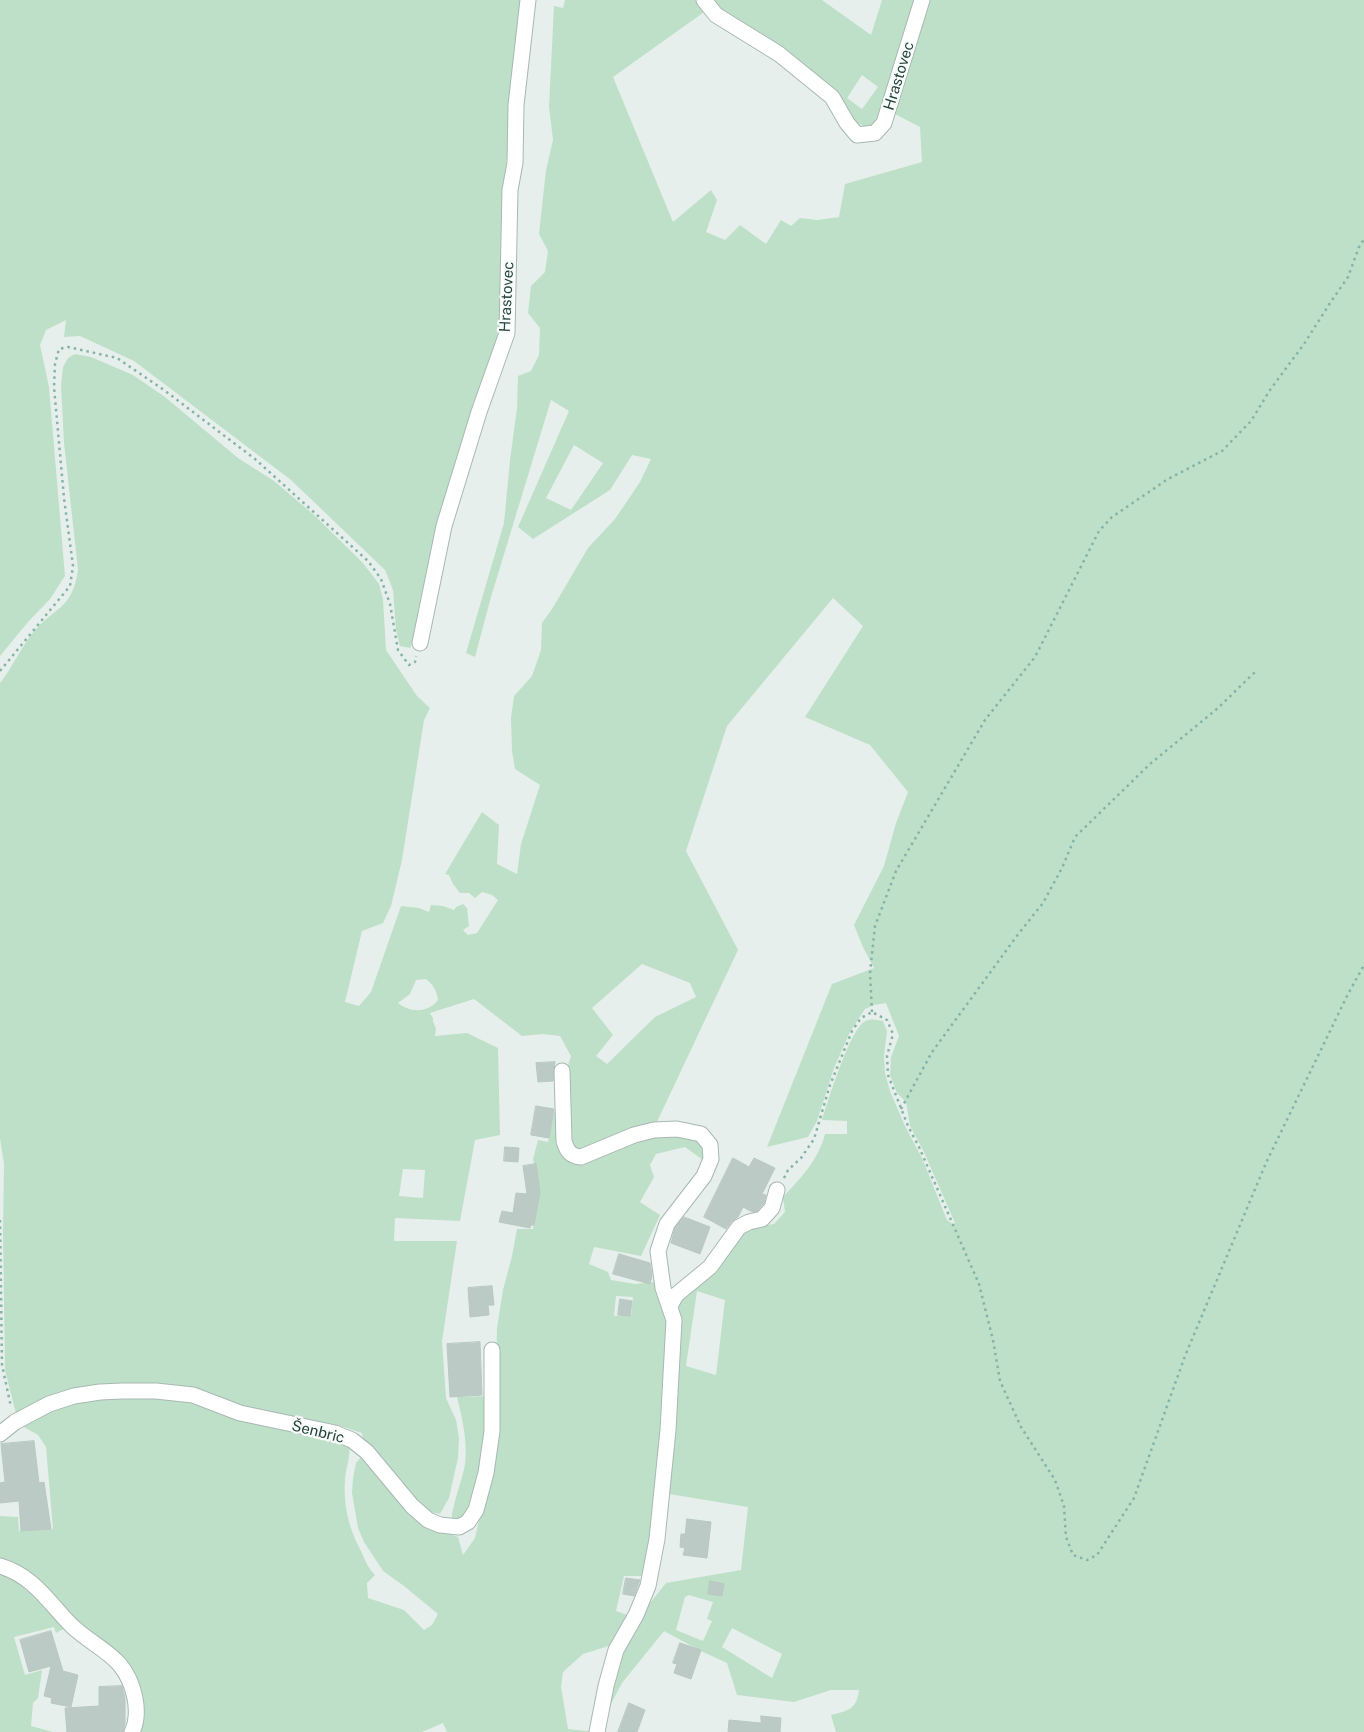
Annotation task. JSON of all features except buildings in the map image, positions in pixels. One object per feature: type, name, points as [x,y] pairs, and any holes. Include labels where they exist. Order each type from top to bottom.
[{"type":"street","name":"Hrastovec","points":[[420,643],[444,526],[478,412],[507,333],[510,190],[515,163],[516,105],[528,0]]},
{"type":"street","name":"Hrastovec","points":[[704,0],[716,15],[779,54],[832,97],[847,124],[857,135],[875,133],[884,123],[922,0]]},
{"type":"street","points":[[562,1070],[564,1141],[568,1151],[574,1156],[581,1156],[634,1135],[654,1130],[677,1129],[701,1134],[710,1145],[711,1159],[704,1176],[667,1224],[658,1251],[663,1288],[674,1320],[668,1430],[657,1539],[648,1586],[636,1615],[616,1650],[606,1686],[598,1732]]},
{"type":"street","points":[[670,1306],[676,1295],[710,1267],[739,1227],[762,1219],[772,1208],[777,1190]]},
{"type":"street","name":"Šenbric","points":[[0,1434],[15,1422],[49,1404],[82,1394],[156,1391],[193,1395],[240,1413],[335,1433],[352,1440],[367,1452],[412,1506],[428,1520],[440,1525],[459,1527],[468,1522],[476,1510],[486,1473],[492,1431],[492,1350]]},
{"type":"street","points":[[0,1566],[26,1579],[48,1598],[73,1626],[122,1667],[131,1684],[135,1701],[136,1719],[132,1732]]},
{"type":"path","points":[[872,1012],[870,973],[875,926],[896,871],[985,720],[1035,657],[1099,531],[1112,517],[1168,479],[1222,452],[1251,421],[1270,390],[1304,344],[1348,277],[1359,247],[1364,239]]},
{"type":"path","points":[[0,671],[70,586],[72,566],[54,387],[55,364],[59,349],[68,347],[117,358],[164,390],[255,459],[368,561],[381,579],[390,604],[398,650],[409,665],[415,662],[420,643]]},
{"type":"path","points":[[901,1109],[932,1052],[1016,937],[1044,903],[1075,837],[1150,764],[1218,708],[1256,671]]},
{"type":"path","points":[[872,1012],[887,1020],[892,1034],[887,1056],[888,1075],[901,1109],[946,1206],[979,1284],[993,1340],[1000,1381],[1021,1427],[1056,1480],[1064,1506],[1066,1537],[1073,1555],[1087,1560],[1097,1555],[1134,1498],[1185,1356],[1266,1163],[1364,965]]},
{"type":"path","points":[[777,1190],[788,1170],[802,1158],[814,1139],[830,1085],[852,1031],[861,1018],[872,1012]]},
{"type":"path","points":[[0,1220],[2,1365],[15,1422]]},
{"type":"green space","points":[[0,0],[522,0],[505,176],[508,297],[490,362],[475,399],[434,539],[414,639],[410,648],[400,646],[396,630],[393,590],[385,570],[291,480],[134,361],[80,336],[64,337],[66,320],[46,330],[40,345],[49,387],[65,576],[50,599],[0,656]]},
{"type":"green space","points":[[565,0],[699,0],[707,10],[613,77],[673,222],[711,190],[717,200],[706,232],[725,240],[740,225],[766,244],[781,220],[791,226],[800,218],[817,220],[839,217],[845,184],[922,162],[920,127],[895,114],[898,90],[929,0],[1364,0],[1364,1732],[836,1732],[831,1715],[851,1708],[856,1701],[859,1690],[831,1690],[794,1702],[737,1695],[727,1663],[664,1631],[622,1683],[603,1719],[618,1656],[642,1613],[666,1583],[741,1570],[748,1507],[669,1494],[679,1304],[713,1270],[747,1228],[774,1224],[785,1212],[783,1197],[814,1160],[825,1134],[847,1134],[847,1121],[822,1120],[846,1052],[858,1028],[866,1021],[883,1021],[887,1031],[884,1056],[885,1073],[890,1091],[905,1126],[922,1158],[947,1220],[954,1225],[955,1223],[923,1150],[910,1126],[906,1102],[897,1093],[890,1075],[891,1057],[899,1036],[886,1003],[865,1009],[850,1032],[834,1068],[817,1121],[808,1137],[767,1147],[832,984],[874,968],[854,925],[884,866],[896,823],[908,792],[870,745],[805,717],[863,626],[833,598],[727,726],[686,851],[738,950],[655,1126],[577,1151],[569,1142],[565,1075],[571,1056],[560,1036],[543,1034],[522,1036],[474,999],[430,1013],[436,1029],[435,1036],[467,1033],[498,1048],[500,1135],[475,1140],[460,1221],[395,1218],[394,1241],[457,1241],[442,1341],[446,1398],[456,1420],[459,1438],[458,1458],[449,1498],[440,1514],[424,1511],[398,1481],[378,1453],[363,1439],[362,1433],[337,1425],[289,1420],[250,1412],[202,1391],[169,1385],[90,1386],[17,1418],[5,1370],[4,1164],[0,1138],[0,683],[32,634],[67,601],[75,583],[78,570],[64,443],[61,385],[63,367],[68,358],[75,354],[91,357],[133,375],[165,397],[238,458],[274,481],[313,514],[363,563],[379,584],[383,599],[386,650],[417,696],[430,708],[424,720],[402,860],[391,906],[383,923],[362,931],[345,1002],[359,1006],[371,992],[401,906],[419,908],[429,912],[431,905],[443,906],[454,910],[463,904],[467,908],[469,926],[463,930],[468,935],[477,933],[498,900],[492,895],[482,892],[475,898],[469,893],[460,893],[449,875],[445,874],[482,812],[499,825],[497,864],[517,874],[521,844],[540,785],[515,769],[512,751],[511,718],[514,696],[532,676],[541,650],[542,623],[588,548],[615,519],[640,482],[651,459],[632,455],[610,490],[533,539],[518,527],[569,411],[551,400],[491,597],[475,657],[466,653],[504,523],[517,408],[518,376],[531,371],[539,355],[540,328],[528,313],[531,286],[545,272],[548,251],[539,234],[546,170],[553,140],[549,107],[554,6],[563,8]],"holes":[[[574,445],[603,463],[571,510],[546,498]],[[642,964],[690,983],[696,997],[655,1017],[607,1064],[596,1056],[613,1035],[592,1008]],[[426,979],[434,988],[438,1000],[424,1009],[408,1009],[398,1003],[410,994],[416,980]],[[403,1169],[425,1170],[423,1198],[399,1196]],[[697,1291],[725,1300],[716,1375],[686,1366]],[[689,1595],[713,1602],[707,1619],[712,1621],[703,1641],[676,1630],[685,1597]],[[732,1628],[782,1654],[772,1678],[722,1647]]]},
{"type":"green space","points":[[709,0],[822,0],[871,35],[882,0],[918,0],[876,124],[867,128],[856,122],[841,98],[804,67],[734,23]],"holes":[[[862,75],[878,87],[862,109],[847,98]]]},
{"type":"green space","points":[[554,1112],[558,1114],[573,1162],[655,1133],[701,1137],[707,1163],[685,1147],[656,1154],[650,1165],[654,1177],[640,1202],[660,1215],[641,1256],[594,1247],[589,1264],[608,1272],[611,1280],[635,1284],[656,1282],[665,1307],[669,1348],[646,1576],[624,1576],[616,1611],[630,1616],[615,1644],[583,1654],[563,1672],[561,1687],[568,1729],[595,1732],[447,1732],[443,1723],[422,1732],[138,1732],[136,1684],[0,1563],[0,1516],[18,1517],[19,1531],[53,1529],[46,1447],[38,1435],[22,1426],[46,1412],[85,1397],[183,1398],[321,1434],[349,1444],[349,1458],[345,1479],[346,1507],[357,1543],[370,1570],[375,1575],[367,1583],[368,1598],[404,1610],[424,1630],[432,1625],[438,1614],[383,1571],[364,1542],[358,1528],[352,1493],[356,1463],[361,1457],[366,1456],[442,1531],[458,1537],[463,1555],[475,1538],[484,1497],[496,1368],[497,1328],[503,1290],[517,1229],[533,1229],[538,1182],[533,1159],[538,1140],[548,1142]],"holes":[[[616,1296],[633,1297],[631,1315],[614,1316]]]},
{"type":"green space","points":[[486,1396],[489,1433],[468,1519],[452,1521],[466,1456],[464,1430],[457,1397]]},
{"type":"green space","points":[[0,1570],[25,1582],[69,1626],[56,1633],[54,1627],[14,1637],[25,1675],[42,1670],[38,1698],[33,1703],[31,1726],[53,1732],[0,1732]]}]
